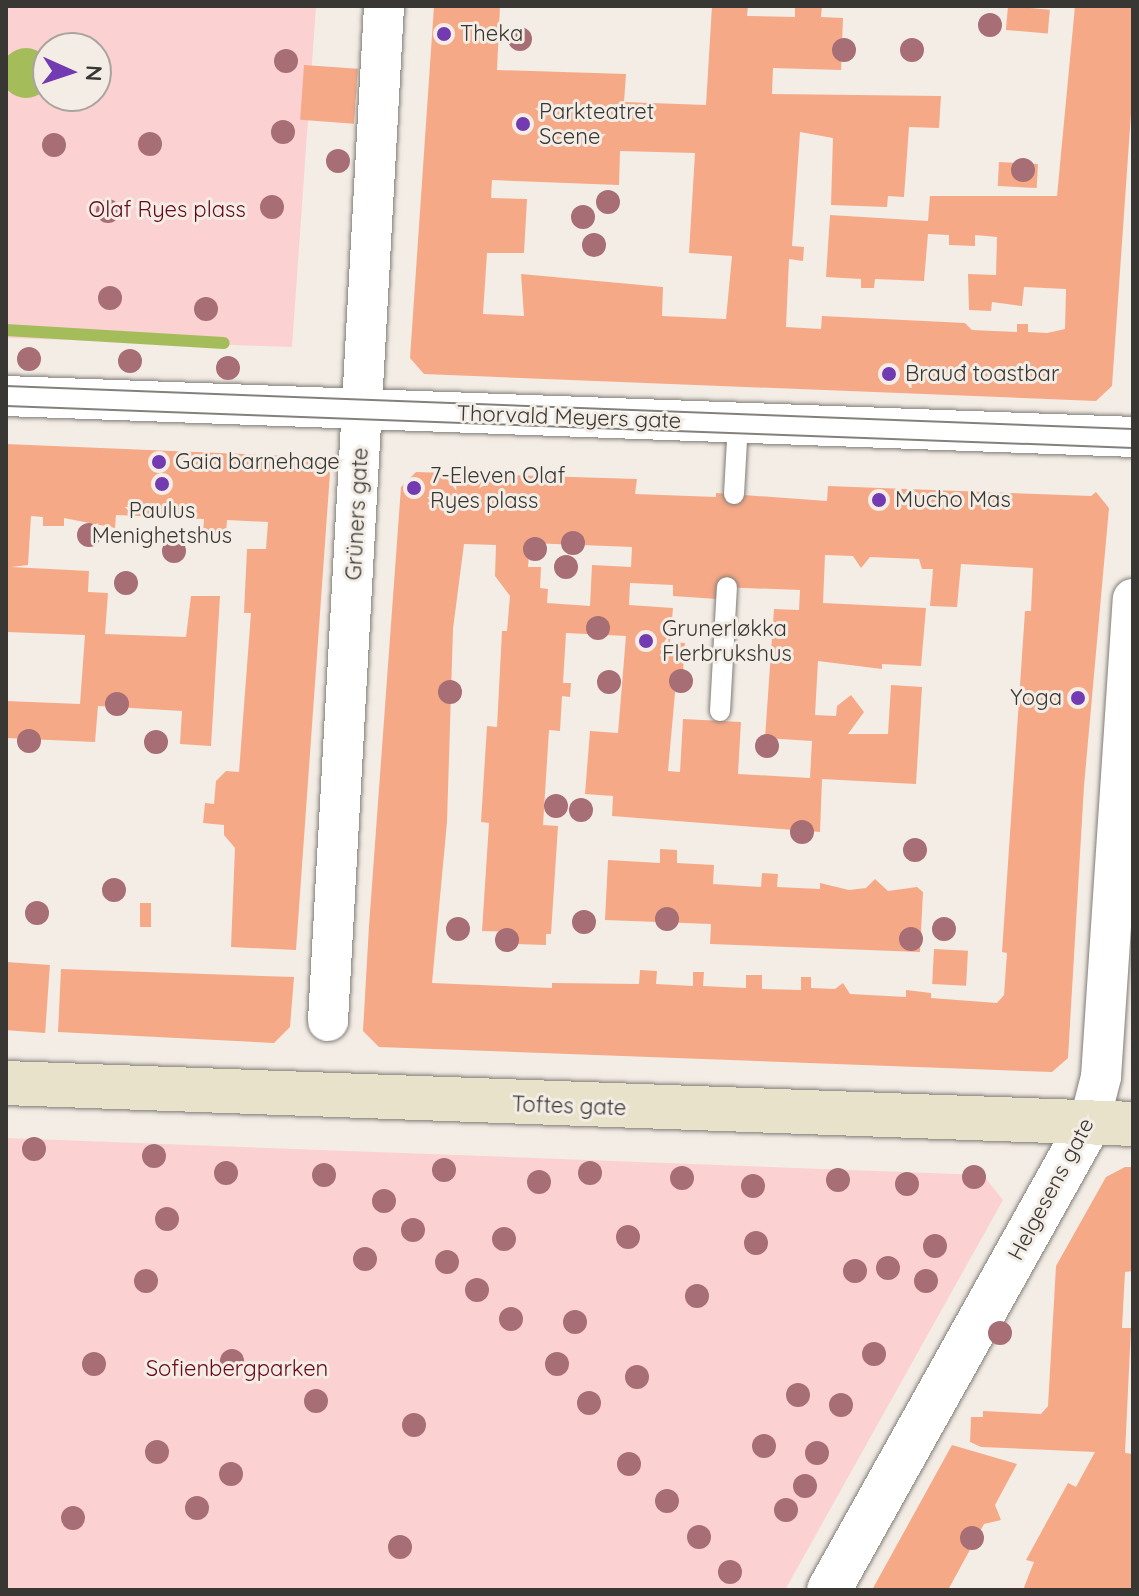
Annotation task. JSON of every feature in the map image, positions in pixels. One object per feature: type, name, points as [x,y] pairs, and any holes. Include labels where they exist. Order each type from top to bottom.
[{"type":"main road","name":"Toftes gate","points":[[6,1083],[1133,1124]]},
{"type":"street","name":"Grüners gate","points":[[328,1021],[384,6]]},
{"type":"street","name":"Thorvald Meyers gate","points":[[6,396],[1133,437]]},
{"type":"street","name":"Helgesens gate","points":[[829,1590],[1089,1124],[1101,1077],[1126,787],[1133,599]]},
{"type":"lane","points":[[734,494],[738,423]]},
{"type":"lane","points":[[720,711],[727,587]]},
{"type":"green space","name":"Olaf Ryes plass","points":[[6,6],[316,6],[292,347],[6,338]]},
{"type":"green space","name":"Sofienbergparken","points":[[6,1138],[983,1175],[1003,1200],[785,1590],[6,1590]]},
{"type":"shaded area","points":[[26,48],[32,49],[32,97],[26,98],[8,91],[1,73],[8,55]]},
{"type":"building","points":[[434,6],[500,6],[497,70],[626,74],[624,102],[706,105],[712,6],[748,6],[747,16],[795,17],[795,6],[822,6],[821,17],[843,18],[841,70],[773,68],[772,94],[941,96],[939,128],[909,127],[904,197],[888,196],[887,207],[831,205],[833,138],[800,132],[792,246],[804,247],[803,261],[789,259],[786,327],[821,329],[822,316],[965,323],[972,330],[1017,332],[1017,324],[1028,324],[1028,332],[1047,333],[1065,329],[1066,289],[1024,287],[1022,306],[992,302],[991,311],[969,310],[968,274],[996,275],[997,237],[975,235],[975,246],[949,245],[949,235],[928,234],[924,281],[875,279],[874,288],[861,288],[861,279],[826,277],[830,215],[928,221],[930,196],[1057,196],[1075,6],[1133,6],[1133,85],[1112,386],[1096,401],[424,374],[410,358]],"holes":[[[620,151],[695,153],[689,253],[732,256],[726,319],[662,316],[663,287],[521,274],[524,316],[483,314],[487,253],[524,253],[527,199],[491,198],[492,180],[619,185]]]},
{"type":"building","points":[[1008,6],[1050,10],[1048,34],[1006,30]]},
{"type":"building","points":[[304,65],[358,69],[354,124],[300,120]]},
{"type":"building","points":[[999,162],[1038,164],[1037,188],[998,186]]},
{"type":"building","points":[[6,444],[315,457],[330,473],[296,950],[231,947],[235,848],[224,835],[224,825],[203,823],[205,803],[214,804],[216,781],[226,771],[239,772],[251,613],[244,613],[247,549],[266,549],[268,522],[227,520],[226,534],[203,533],[204,519],[116,515],[115,528],[64,518],[64,526],[43,526],[43,517],[31,516],[28,565],[11,567],[89,571],[88,592],[108,593],[105,634],[186,637],[191,596],[220,596],[211,746],[180,744],[182,711],[98,706],[95,742],[6,738],[6,701],[80,704],[85,635],[6,632]]},
{"type":"building","points":[[416,472],[637,479],[635,494],[716,497],[716,493],[827,501],[828,486],[1091,496],[1096,492],[1109,508],[1084,786],[1068,1058],[1052,1072],[379,1047],[363,1031],[401,487]],"holes":[[[530,543],[632,547],[631,567],[592,565],[590,606],[547,603],[548,589],[540,588],[541,567],[528,567]],[[464,544],[496,545],[495,576],[510,596],[507,631],[502,631],[497,727],[487,726],[481,822],[489,823],[482,931],[516,932],[515,944],[546,945],[546,934],[551,934],[558,826],[543,825],[549,730],[560,731],[562,696],[570,697],[571,683],[563,683],[566,633],[626,636],[618,733],[590,731],[585,794],[613,796],[612,816],[820,832],[822,779],[916,784],[922,687],[891,685],[888,734],[848,734],[864,712],[851,695],[837,706],[836,716],[815,715],[818,661],[882,669],[882,664],[921,666],[926,608],[823,603],[825,555],[853,556],[861,568],[870,557],[919,559],[922,569],[933,569],[930,606],[957,607],[961,564],[1033,568],[1031,611],[1025,611],[1002,952],[1007,953],[1004,995],[997,1003],[931,998],[931,993],[906,990],[906,997],[850,994],[843,983],[835,989],[811,988],[811,977],[801,977],[801,990],[762,989],[762,975],[746,975],[746,988],[703,986],[704,972],[693,972],[693,986],[656,984],[657,971],[640,970],[639,984],[552,983],[552,988],[432,983],[447,822],[453,629]],[[630,583],[673,585],[673,596],[717,599],[718,587],[800,590],[799,610],[774,609],[765,738],[812,741],[810,778],[738,774],[741,722],[683,719],[680,772],[668,771],[677,671],[683,671],[685,643],[670,642],[673,608],[629,605]]]},
{"type":"building","points":[[660,849],[677,850],[677,863],[714,865],[713,884],[761,887],[762,873],[778,874],[777,887],[820,889],[820,883],[849,890],[866,888],[875,879],[888,891],[917,887],[923,892],[920,952],[710,944],[711,924],[605,920],[608,860],[660,863]]},
{"type":"building","points":[[140,903],[151,903],[151,927],[140,927]]},
{"type":"building","points":[[934,949],[968,951],[966,986],[932,984]]},
{"type":"building","points":[[6,962],[50,965],[45,1033],[6,1030]]},
{"type":"building","points":[[61,969],[294,977],[290,1027],[274,1043],[58,1032]]},
{"type":"building","points":[[1125,1167],[1133,1167],[1133,1271],[1125,1272],[1122,1328],[1131,1328],[1125,1453],[1133,1454],[1133,1590],[1023,1590],[1034,1562],[1026,1560],[1068,1483],[1076,1487],[1095,1452],[981,1447],[970,1442],[971,1417],[983,1417],[983,1411],[1041,1414],[1048,1406],[1056,1266],[1106,1177]]},
{"type":"building","points":[[952,1445],[1017,1464],[995,1505],[1001,1520],[984,1524],[948,1590],[872,1590]]},
{"type":"waterway","points":[[6,330],[224,343]]},
{"type":"tram line","points":[[6,386],[1133,429]]},
{"type":"tram line","points":[[6,406],[1133,448]]},
{"type":"place","name":"Theka","points":[[444,34]]},
{"type":"place","name":"Parkteatret Scene","points":[[523,124]]},
{"type":"place","name":"Brauđ toastbar","points":[[889,374]]},
{"type":"place","name":"Gaia barnehage","points":[[159,462]]},
{"type":"place","name":"Paulus Menighetshus","points":[[162,484]]},
{"type":"place","name":"7-Eleven Olaf Ryes plass","points":[[414,488]]},
{"type":"place","name":"Mucho Mas","points":[[879,500]]},
{"type":"place","name":"Grunerløkka Flerbrukshus","points":[[646,641]]},
{"type":"place","name":"Yoga","points":[[1078,698]]}]
